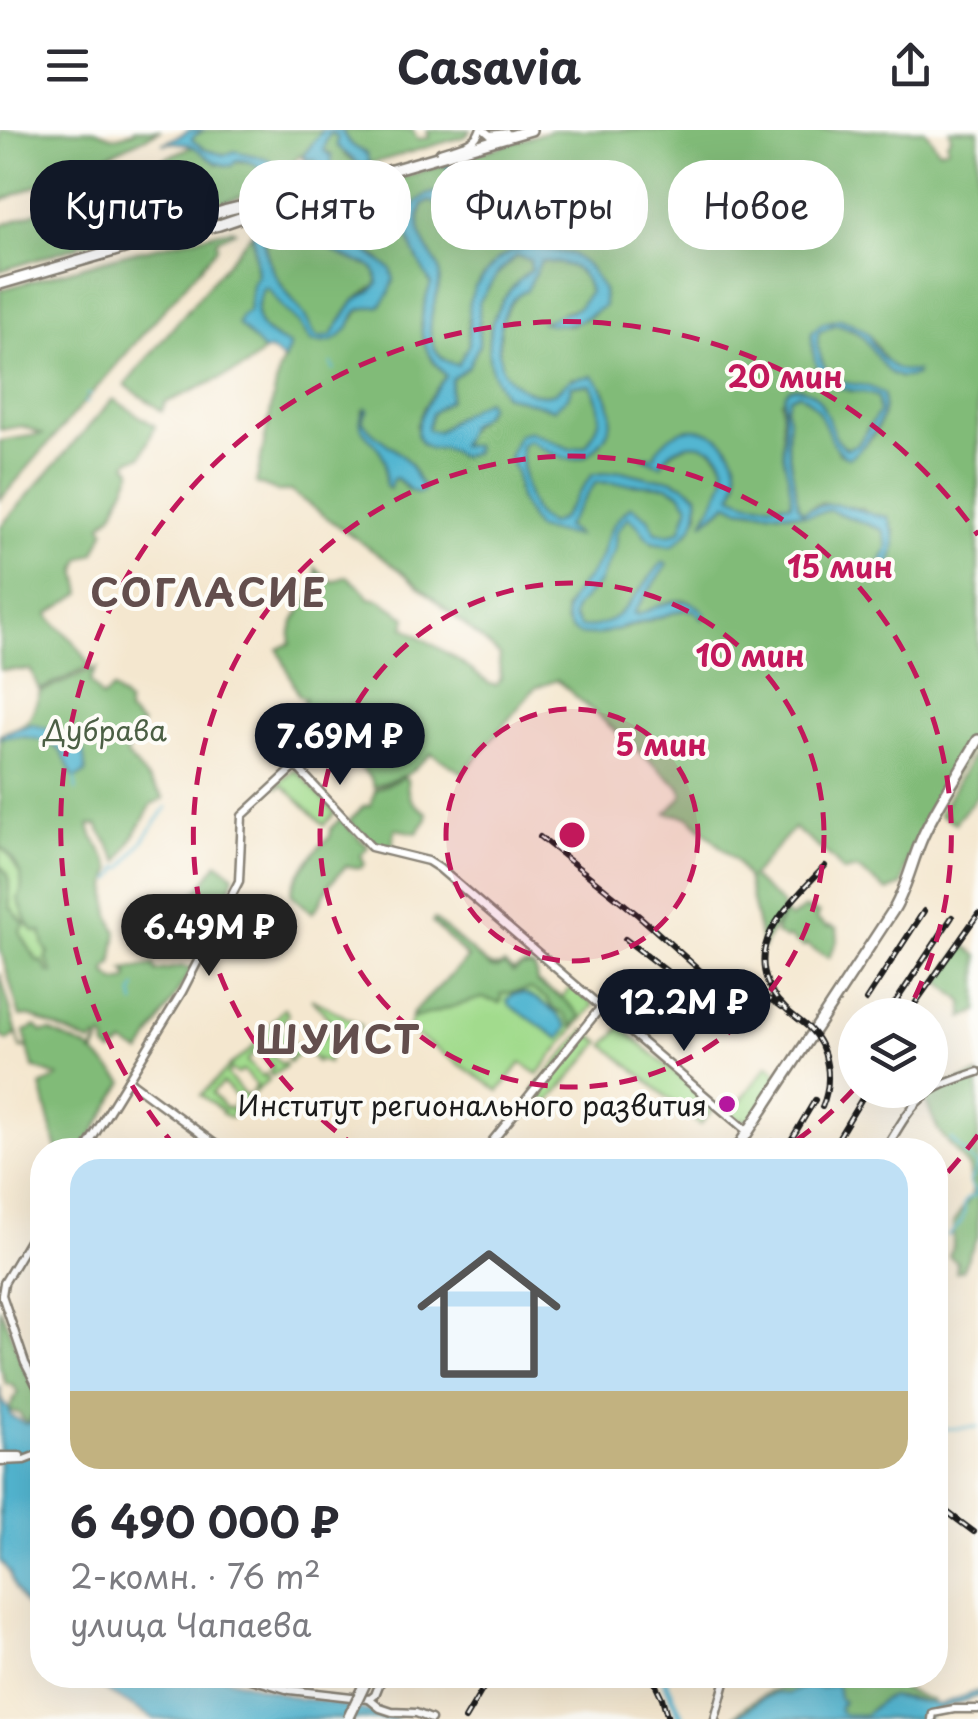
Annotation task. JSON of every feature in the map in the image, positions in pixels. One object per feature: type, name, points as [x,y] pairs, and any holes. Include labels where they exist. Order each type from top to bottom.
[{"type":"main road","points":[[411,165],[531,130]]},
{"type":"main road","points":[[410,160],[512,132]]},
{"type":"main road","points":[[0,282],[102,250]]},
{"type":"main road","points":[[0,282],[117,250]]},
{"type":"main road","points":[[740,1138],[902,895],[925,832],[978,740]]},
{"type":"main road","points":[[348,1719],[363,1688]]},
{"type":"street","points":[[438,152],[474,140],[482,130],[490,135],[512,132]]},
{"type":"street","points":[[93,1138],[132,1083],[133,1072],[182,992],[235,890],[240,876],[240,823],[246,810],[296,766],[371,847],[439,868],[746,1130]]},
{"type":"street","points":[[494,1138],[600,1007]]},
{"type":"street","points":[[892,1138],[910,1107],[923,1095],[946,1082],[978,1072]]},
{"type":"street","points":[[132,1083],[207,1138]]},
{"type":"street","points":[[30,1239],[4,1283],[2,1295],[30,1373]]},
{"type":"street","points":[[0,1459],[30,1457]]},
{"type":"street","points":[[287,1688],[369,1699],[392,1712],[416,1713],[431,1719]]},
{"type":"street","points":[[369,1699],[378,1688]]},
{"type":"street","points":[[715,1719],[724,1688]]},
{"type":"street","points":[[932,1716],[954,1708],[978,1708]]},
{"type":"green space","points":[[0,130],[94,130],[114,137],[134,130],[161,130],[97,160],[30,160],[30,188],[0,201]]},
{"type":"green space","points":[[205,130],[323,130],[303,156],[312,160],[300,155],[296,160],[267,160],[231,152],[225,155],[206,150],[192,137]]},
{"type":"green space","points":[[342,130],[413,130],[417,139],[429,138],[427,130],[471,130],[466,136],[384,160],[363,160],[365,153],[351,144]]},
{"type":"green space","points":[[552,130],[925,130],[939,150],[948,148],[949,130],[978,130],[978,735],[922,830],[902,885],[888,891],[857,869],[843,872],[794,828],[751,877],[783,905],[763,950],[747,878],[737,862],[689,817],[667,813],[683,795],[681,788],[557,680],[535,688],[463,773],[431,753],[408,774],[374,787],[347,752],[365,736],[355,720],[338,707],[311,711],[303,702],[306,698],[299,696],[278,649],[291,643],[294,622],[314,589],[316,568],[333,582],[347,576],[369,598],[380,600],[407,618],[404,627],[490,684],[497,685],[501,678],[500,655],[401,571],[290,491],[276,491],[256,483],[279,370],[290,346],[260,325],[257,311],[263,288],[268,288],[306,335],[321,343],[345,329],[360,311],[380,306],[380,259],[366,250],[411,250],[411,244],[431,284],[423,310],[422,333],[429,354],[446,376],[424,407],[416,427],[429,448],[445,448],[460,457],[465,434],[482,416],[455,418],[438,432],[427,429],[432,413],[449,400],[452,379],[468,367],[479,345],[479,302],[498,273],[517,256],[531,260],[531,270],[511,289],[496,312],[489,339],[493,374],[504,395],[554,409],[572,385],[591,385],[600,416],[586,446],[570,449],[529,431],[510,457],[519,498],[536,528],[575,534],[564,527],[596,482],[667,486],[680,493],[689,505],[681,530],[669,536],[656,532],[648,518],[631,506],[607,536],[601,558],[565,609],[566,622],[572,631],[619,630],[686,609],[695,611],[702,619],[686,600],[672,601],[638,615],[633,612],[667,566],[663,562],[618,615],[594,627],[580,627],[573,617],[575,608],[598,584],[615,548],[616,532],[628,516],[653,543],[688,533],[699,513],[698,495],[670,479],[621,471],[592,475],[561,519],[550,525],[532,507],[521,445],[529,439],[561,457],[583,457],[606,436],[611,421],[610,405],[603,387],[572,378],[554,393],[531,392],[509,380],[501,367],[503,317],[540,261],[572,267],[586,283],[589,292],[579,307],[562,312],[568,326],[604,305],[603,290],[571,254],[547,250],[648,250],[648,160],[457,160]],"holes":[[[839,319],[865,331],[886,361],[864,339],[837,324],[819,332],[817,341],[831,376],[883,395],[880,423],[873,436],[863,446],[839,453],[817,407],[799,393],[790,396],[786,407],[787,442],[802,512],[821,503],[887,517],[895,533],[882,561],[888,547],[883,530],[830,510],[809,515],[738,508],[728,503],[704,521],[725,479],[719,457],[697,444],[681,447],[660,464],[644,457],[656,456],[704,432],[738,479],[732,495],[756,504],[791,505],[781,401],[801,388],[818,402],[839,442],[847,449],[859,443],[877,418],[878,397],[850,391],[821,377],[812,336],[821,324]],[[886,362],[904,372],[915,371],[900,378]],[[363,410],[367,410],[362,419],[366,426],[410,464],[422,485],[418,493],[408,490],[396,478],[389,489],[386,486],[386,463],[361,418]]]},
{"type":"green space","points":[[330,133],[337,136],[352,160],[326,160],[329,153],[324,151]]},
{"type":"green space","points":[[197,147],[212,160],[161,160]]},
{"type":"green space","points":[[239,162],[239,197],[219,203],[219,164]]},
{"type":"green space","points":[[431,168],[431,196],[411,216],[411,175]]},
{"type":"green space","points":[[429,201],[431,250],[518,250],[496,261],[475,287],[468,322],[469,344],[458,365],[438,354],[431,336],[439,278],[419,225],[423,204]]},
{"type":"green space","points":[[30,215],[30,250],[66,250],[0,271],[0,226]]},
{"type":"green space","points":[[232,229],[235,231],[219,239],[219,232]]},
{"type":"green space","points":[[239,249],[254,250],[257,275],[249,312],[238,324],[264,351],[246,367],[165,403],[162,411],[125,385]]},
{"type":"green space","points":[[143,250],[215,250],[0,500],[0,441],[42,434],[22,426],[0,430],[0,290]]},
{"type":"green space","points":[[344,250],[370,265],[378,284],[355,300],[331,336],[318,338],[274,272],[266,252]]},
{"type":"green space","points":[[113,399],[155,426],[142,456],[127,464],[132,472],[113,513],[102,524],[105,530],[95,553],[81,559],[77,569],[82,593],[48,614],[91,667],[39,690],[31,670],[0,670],[0,527]]},
{"type":"green space","name":"Дубрава","points":[[97,668],[90,681],[102,698],[113,689],[128,703],[128,713],[142,725],[126,754],[164,798],[152,804],[119,862],[97,825],[89,825],[112,870],[108,901],[117,932],[112,965],[106,973],[116,982],[128,980],[124,970],[154,965],[156,971],[192,968],[141,1053],[124,1044],[112,1053],[102,1037],[94,1053],[124,1082],[90,1138],[54,1138],[41,1086],[58,1077],[33,1067],[28,1048],[21,1048],[28,1047],[24,1032],[36,1026],[92,1053],[99,1040],[91,1043],[30,1016],[20,1017],[0,948],[0,865],[8,875],[10,907],[25,925],[21,935],[38,962],[42,961],[53,973],[41,931],[35,932],[28,924],[18,899],[22,885],[19,871],[0,846],[0,734],[28,720],[40,692]]},
{"type":"green space","points":[[978,746],[978,795],[955,823],[939,814]]},
{"type":"green space","points":[[294,770],[335,813],[324,825],[283,785],[276,786]]},
{"type":"green space","points":[[404,777],[411,799],[427,813],[427,819],[417,833],[395,829],[392,850],[373,845],[349,821],[363,807],[371,805],[375,790]]},
{"type":"green space","points":[[340,819],[368,847],[361,855],[365,864],[361,868],[346,866],[312,913],[291,894],[306,863],[330,837],[331,828]]},
{"type":"green space","points":[[0,846],[22,877],[54,973],[49,974],[38,962],[21,935],[10,907],[8,875],[0,865]]},
{"type":"green space","points":[[218,863],[234,875],[212,928],[204,931],[177,916]]},
{"type":"green space","points":[[805,908],[819,913],[816,919],[827,927],[837,929],[838,939],[829,958],[776,934],[785,913],[790,919]]},
{"type":"green space","points":[[434,919],[491,968],[504,965],[513,973],[522,967],[532,967],[537,983],[581,1016],[573,1027],[564,1014],[531,989],[501,994],[500,1003],[482,998],[411,1019],[468,958],[432,922]]},
{"type":"green space","points":[[966,946],[978,956],[978,1011],[963,1018],[963,1002],[940,982]]},
{"type":"green space","points":[[468,948],[494,967],[504,964],[513,971],[532,967],[537,982],[562,997],[572,986],[594,1005],[538,1074],[521,1063],[499,1091],[408,1030],[413,1013],[467,959],[463,954]]},
{"type":"green space","points":[[0,973],[17,1033],[8,1041],[0,1035]]},
{"type":"green space","points":[[311,998],[362,1026],[328,1057],[328,1063],[316,1061],[309,1049],[335,1026]]},
{"type":"green space","points":[[284,1008],[288,1014],[280,1028],[298,1048],[302,1047],[298,1055],[289,1062],[292,1054],[275,1034],[268,1040],[264,1038],[261,1043],[286,1066],[272,1076],[269,1072],[273,1067],[257,1050],[247,1061],[269,1080],[254,1093],[252,1090],[257,1086],[243,1071],[237,1074],[231,1070],[227,1075],[246,1096],[251,1096],[238,1109],[234,1104],[238,1099],[223,1083],[212,1093],[226,1109],[234,1111],[231,1118],[221,1113],[201,1095],[250,1050]]},
{"type":"green space","points":[[621,1027],[715,1107],[700,1125],[605,1045]]},
{"type":"green space","points":[[585,1030],[601,1042],[548,1103],[533,1091]]},
{"type":"green space","points":[[768,1065],[776,1071],[778,1079],[750,1120],[737,1119],[730,1114]]},
{"type":"green space","points":[[978,1074],[978,1236],[962,1270],[956,1272],[957,1262],[949,1256],[953,1223],[972,1195],[969,1168],[938,1130],[929,1108],[948,1108],[948,1085]]},
{"type":"green space","points":[[0,1307],[30,1379],[28,1423],[19,1413],[9,1411],[18,1393],[13,1385],[6,1384],[0,1366]]},
{"type":"green space","points":[[783,1688],[808,1688],[763,1698],[733,1719],[743,1709],[767,1694]]},
{"type":"green space","points":[[836,1688],[900,1688],[933,1701],[932,1704],[896,1697],[880,1702],[865,1715],[845,1715],[840,1712]]},
{"type":"water","points":[[191,130],[203,130],[192,140],[206,150],[225,155],[235,151],[270,160],[237,160],[232,166],[212,160],[186,144],[162,144]]},
{"type":"water","points":[[323,130],[342,130],[368,160],[354,160],[337,146],[337,136],[330,133],[324,151],[332,160],[307,160],[303,156]]},
{"type":"water","points":[[431,194],[431,202],[423,204],[419,225],[440,278],[431,316],[431,336],[438,354],[450,363],[458,365],[469,344],[469,302],[475,287],[496,261],[510,252],[547,250],[572,254],[590,268],[603,290],[604,306],[582,319],[559,325],[542,322],[579,307],[589,292],[578,271],[541,261],[527,290],[511,302],[502,322],[501,365],[512,381],[524,389],[549,395],[572,379],[593,376],[611,410],[605,437],[583,457],[561,457],[529,440],[521,445],[526,490],[537,516],[550,524],[561,519],[592,475],[621,471],[670,479],[698,495],[694,524],[672,546],[648,539],[628,517],[616,532],[615,548],[598,584],[575,608],[573,617],[580,627],[594,627],[618,615],[663,562],[667,565],[633,613],[638,615],[682,601],[698,606],[705,613],[703,619],[686,609],[597,635],[577,633],[569,626],[566,617],[570,600],[596,567],[609,532],[624,513],[631,506],[648,518],[656,532],[669,535],[681,530],[689,505],[680,493],[667,486],[596,482],[565,527],[578,536],[536,529],[519,498],[516,472],[509,457],[518,435],[529,431],[570,449],[586,446],[596,430],[600,410],[591,385],[572,385],[568,397],[554,409],[504,395],[495,378],[489,353],[492,325],[503,300],[531,270],[530,260],[517,256],[498,273],[479,302],[479,345],[468,367],[452,379],[449,400],[432,413],[427,429],[438,432],[486,400],[489,406],[469,425],[460,446],[475,446],[475,452],[460,457],[420,442],[418,423],[446,376],[429,354],[422,333],[431,284],[411,244],[411,213],[420,199]]},
{"type":"water","points":[[255,250],[265,250],[272,269],[315,335],[331,336],[355,300],[378,284],[371,267],[334,250],[365,250],[391,269],[394,280],[380,306],[356,312],[340,336],[332,341],[311,341],[268,288],[263,288],[257,318],[264,330],[290,346],[284,360],[270,350],[264,351],[238,324],[249,311],[257,275]]},
{"type":"water","points":[[840,319],[865,331],[890,364],[916,371],[916,375],[896,376],[889,372],[867,341],[852,329],[837,324],[819,331],[818,349],[831,376],[883,394],[883,413],[875,430],[849,458],[835,446],[817,409],[799,393],[790,397],[786,407],[787,442],[798,505],[802,512],[837,505],[888,517],[895,544],[885,572],[882,561],[888,547],[883,530],[830,510],[809,515],[738,508],[728,503],[703,523],[725,477],[723,462],[712,449],[696,444],[679,447],[661,465],[641,457],[655,456],[674,434],[698,429],[709,432],[728,446],[734,456],[737,480],[732,495],[756,503],[791,504],[783,447],[786,392],[795,388],[812,393],[847,449],[859,443],[879,412],[878,397],[834,386],[821,375],[812,332],[821,324]]},
{"type":"water","points":[[366,408],[362,419],[366,426],[405,458],[423,486],[422,492],[411,491],[396,478],[390,488],[386,486],[381,452],[362,430],[361,417]]},
{"type":"water","points":[[32,724],[83,750],[86,773],[75,778],[61,752],[46,742],[0,738]]},
{"type":"water","points":[[522,993],[548,1006],[568,1027],[560,1039],[509,1005],[507,1001],[513,994]]},
{"type":"water","points":[[0,1386],[2,1402],[11,1416],[30,1423],[30,1611],[0,1561]]},
{"type":"water","points":[[102,1688],[262,1688],[399,1719],[155,1719]]},
{"type":"water","points":[[802,1688],[837,1688],[843,1702],[840,1712],[865,1715],[891,1696],[939,1705],[978,1691],[978,1696],[931,1712],[926,1719],[734,1719],[763,1698]]},
{"type":"waterway","points":[[332,364],[334,370]]},
{"type":"waterway","points":[[75,778],[76,790]]},
{"type":"waterway","points":[[119,868],[123,868],[167,807]]},
{"type":"waterway","points":[[112,880],[118,867]]},
{"type":"waterway","points":[[135,1004],[136,987]]},
{"type":"waterway","points":[[951,1139],[977,1166]]},
{"type":"waterway","points":[[948,1236],[961,1222],[967,1199],[974,1196],[969,1183],[978,1165]]},
{"type":"waterway","points":[[948,1429],[978,1427]]},
{"type":"waterway","points":[[669,1688],[682,1719]]},
{"type":"railway","points":[[540,837],[638,915],[713,982]]},
{"type":"railway","points":[[822,1107],[828,1076],[821,1045],[809,1028],[778,1000],[767,982],[763,962],[776,922],[825,866]]},
{"type":"railway","points":[[867,998],[924,911]]},
{"type":"railway","points":[[919,998],[978,914]]},
{"type":"railway","points":[[898,998],[952,917]]},
{"type":"railway","points":[[625,939],[673,976],[714,985]]},
{"type":"railway","points":[[704,976],[782,1007]]},
{"type":"railway","points":[[792,1138],[815,1100]]},
{"type":"railway","points":[[838,1138],[856,1108]]},
{"type":"railway","points":[[948,1513],[974,1532]]},
{"type":"railway","points":[[465,1719],[483,1688]]},
{"type":"railway","points":[[657,1688],[668,1719]]},
{"type":"place","name":"Институт регионального развития","points":[[727,1104]]},
{"type":"district","name":"СОГЛАСИЕ","points":[[209,591]]},
{"type":"district","name":"ШУИСТ","points":[[338,1038]]}]
